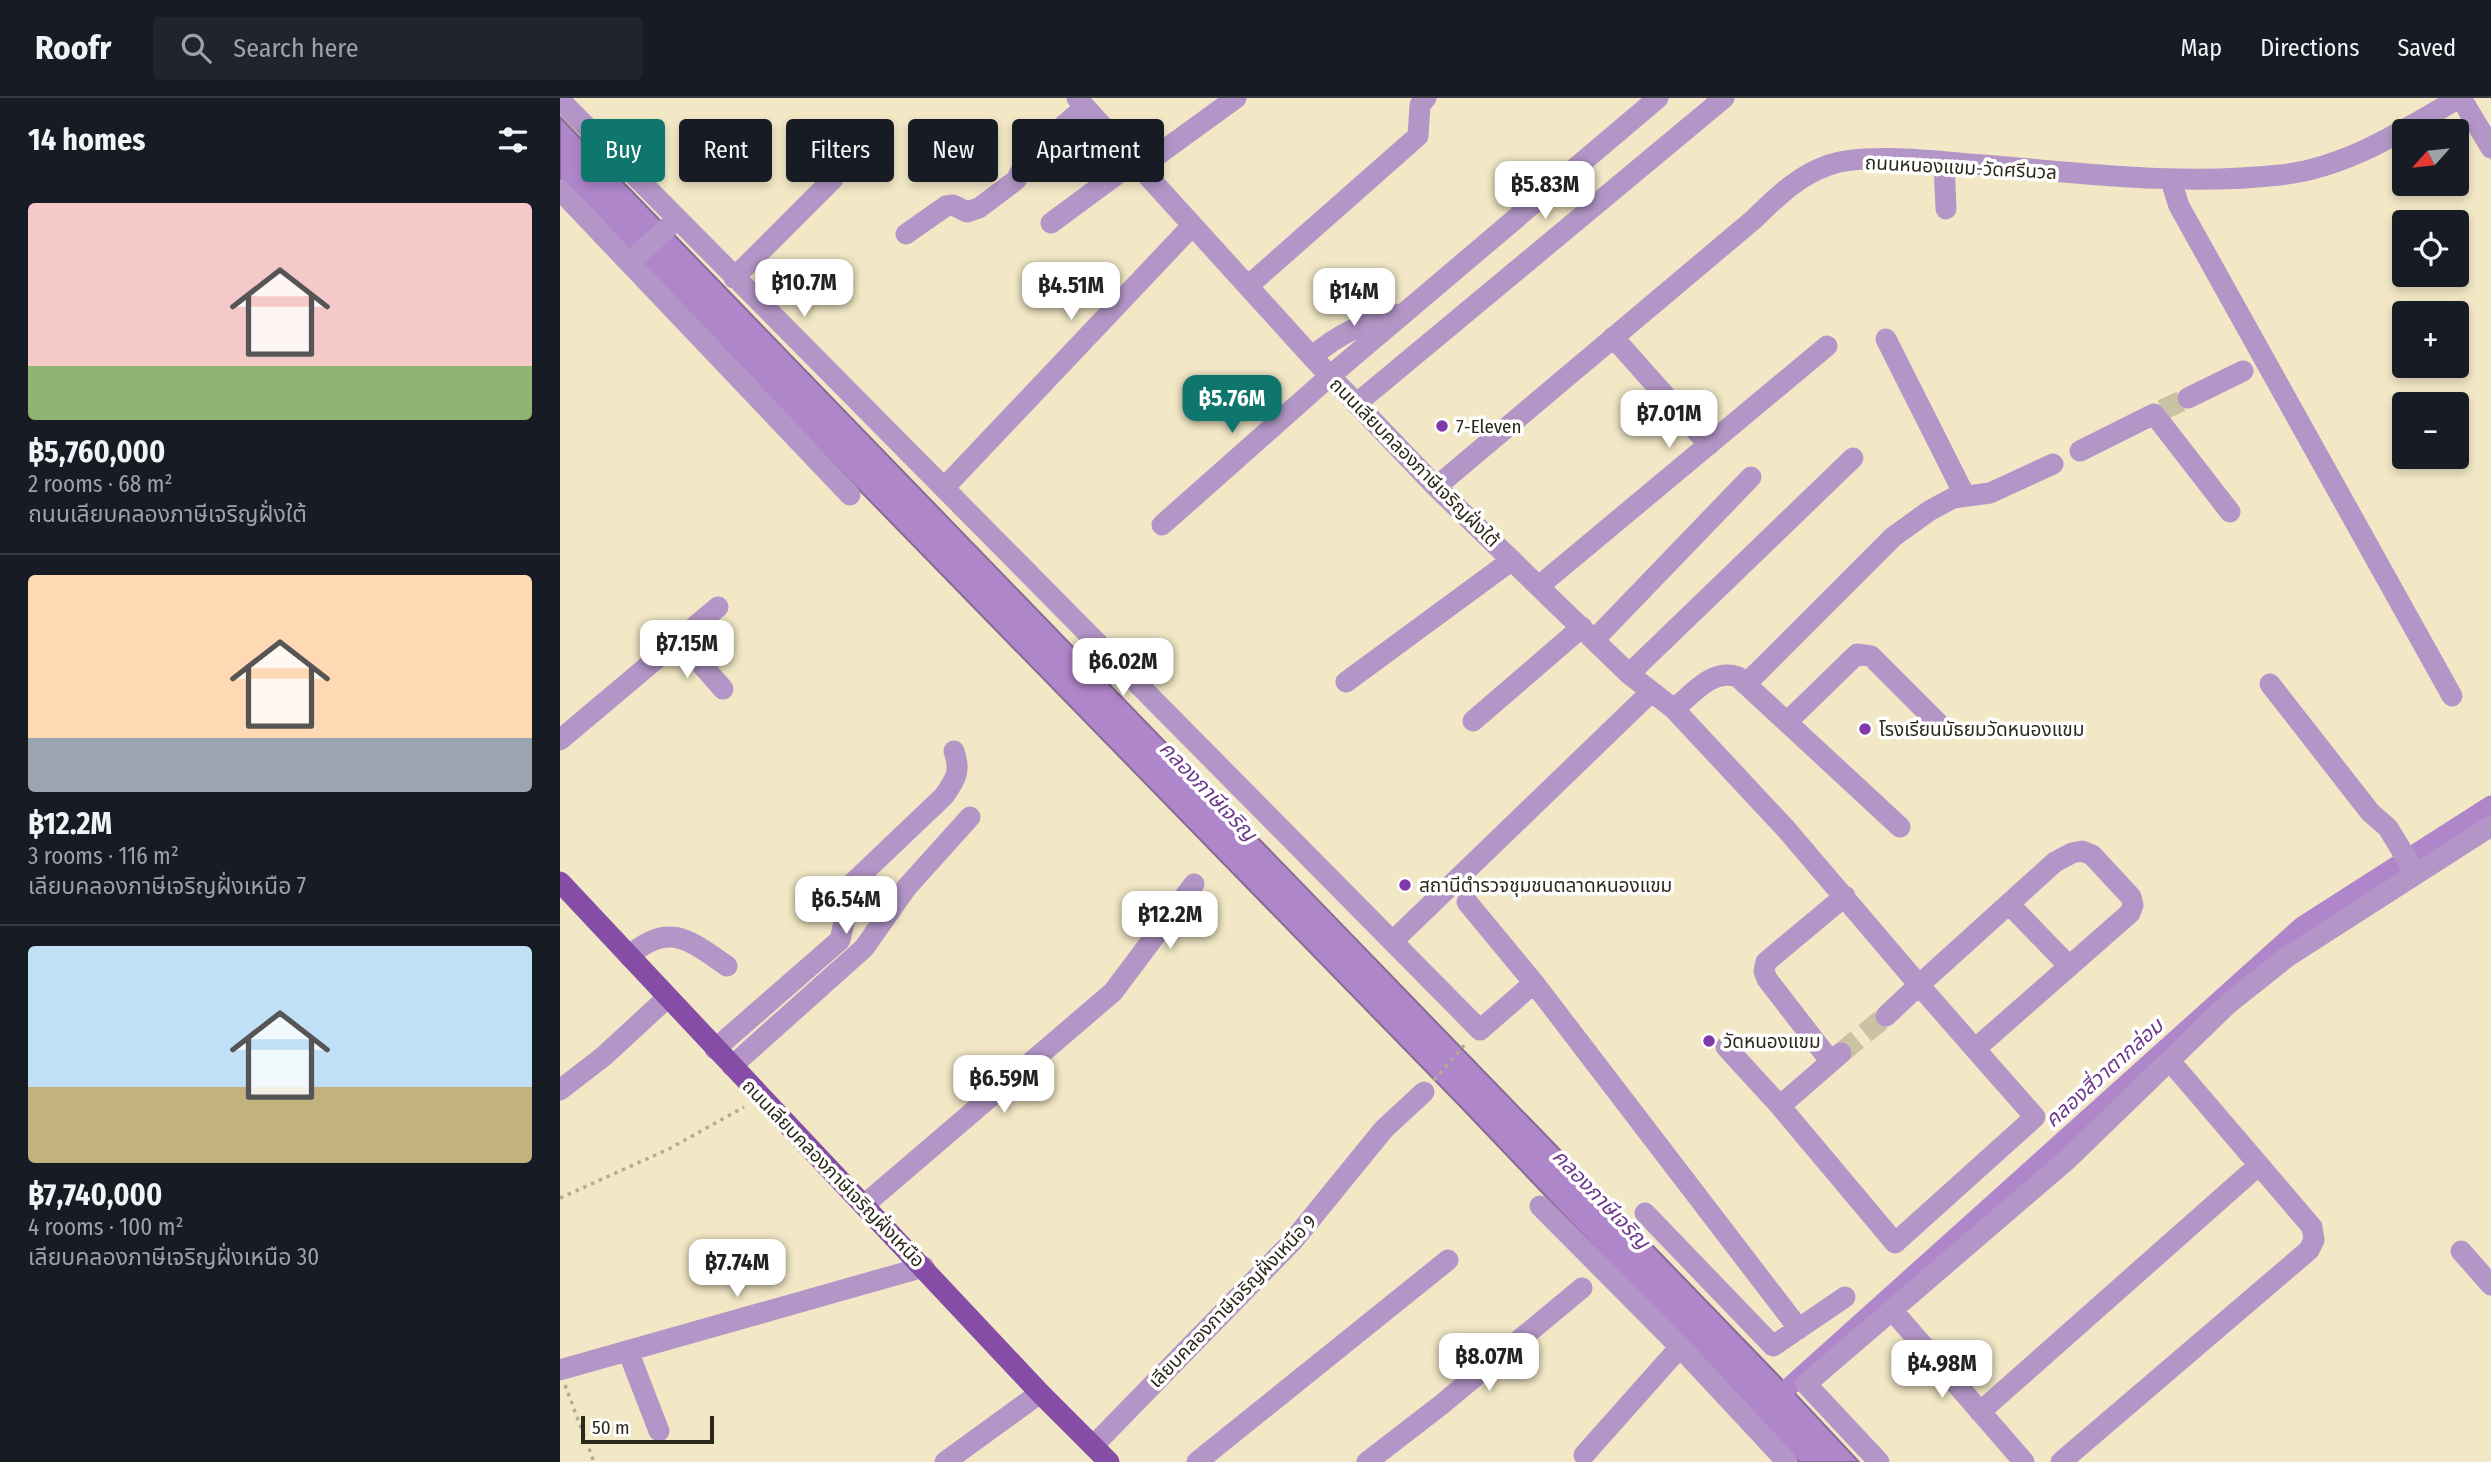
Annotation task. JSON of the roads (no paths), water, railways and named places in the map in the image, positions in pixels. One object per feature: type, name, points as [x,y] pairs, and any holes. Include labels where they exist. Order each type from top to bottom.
[{"type":"main road","name":"ถนนเลียบคลองภาษีเจริญฝั่งเหนือ","points":[[560,882],[1040,1393],[1109,1462]]},
{"type":"street","points":[[1164,146],[1236,98]]},
{"type":"street","points":[[1248,286],[1418,136],[1420,105],[1426,98]]},
{"type":"street","points":[[1162,525],[1330,376],[1658,98]]},
{"type":"street","points":[[1356,404],[1724,98]]},
{"type":"street","points":[[2460,98],[2491,148]]},
{"type":"street","name":"ถนนหนองแขม-วัดศรีนวล","points":[[1436,486],[1797,178],[1832,164],[1868,160],[1944,162],[2171,181],[2281,175],[2331,164],[2369,150],[2460,98]]},
{"type":"street","points":[[560,100],[673,222],[734,278],[944,488],[1480,1030],[1534,983]]},
{"type":"street","points":[[906,234],[946,206],[953,205],[967,212],[979,208],[1016,180],[1030,156],[1081,102]]},
{"type":"street","name":"ถนนเลียบคลองภาษีเจริญฝั่งใต้","points":[[1081,102],[1097,119]]},
{"type":"street","points":[[1944,162],[1946,209]]},
{"type":"street","points":[[2171,181],[2179,206],[2452,696]]},
{"type":"street","points":[[734,278],[830,182]]},
{"type":"street","points":[[1051,223],[1111,182]]},
{"type":"street","name":"ถนนเลียบคลองภาษีเจริญฝั่งใต้","points":[[1154,182],[1312,357],[1436,486],[1629,674],[1650,693],[1674,709],[1845,896],[2035,1117],[1895,1243],[1780,1106]]},
{"type":"street","points":[[560,190],[631,261],[850,495]]},
{"type":"street","points":[[631,261],[673,222]]},
{"type":"street","points":[[944,488],[1192,226]]},
{"type":"street","points":[[1312,357],[1333,339],[1354,327],[1405,312]]},
{"type":"street","points":[[1613,337],[1709,445]]},
{"type":"street","points":[[1886,340],[1965,496]]},
{"type":"street","points":[[1539,586],[1827,346]]},
{"type":"street","points":[[2188,398],[2243,371]]},
{"type":"street","points":[[2080,451],[2158,412],[2230,512]]},
{"type":"street","points":[[1629,674],[1853,458]]},
{"type":"street","points":[[1746,684],[1893,537],[1928,511],[1953,498],[1990,493],[2053,464]]},
{"type":"street","points":[[1473,721],[1588,634],[1751,477]]},
{"type":"street","points":[[1346,682],[1512,560]]},
{"type":"street","points":[[560,740],[718,607]]},
{"type":"street","points":[[677,641],[688,649],[723,689]]},
{"type":"street","points":[[1787,722],[1857,654],[1871,656],[1943,728]]},
{"type":"street","points":[[1674,709],[1713,677],[1725,673],[1738,677],[1900,827]]},
{"type":"street","points":[[2270,684],[2303,730],[2370,812],[2388,828],[2412,866]]},
{"type":"street","points":[[1393,940],[1650,693]]},
{"type":"street","points":[[715,1048],[841,940],[844,922],[839,896],[957,779],[959,765],[954,751]]},
{"type":"street","points":[[732,1066],[864,948],[907,887],[970,817]]},
{"type":"street","points":[[1879,1462],[1806,1384],[2068,1159],[2228,1004],[2287,957],[2412,866],[2491,825]]},
{"type":"street","points":[[1886,1016],[2055,862],[2071,853],[2082,851],[2092,855],[2131,897],[2133,905],[2130,913],[1975,1049]]},
{"type":"street","points":[[864,1205],[1113,992],[1194,884]]},
{"type":"street","points":[[1726,1047],[1780,1106],[1836,1058],[1767,979],[1764,971],[1766,962],[1845,896]]},
{"type":"street","points":[[1466,902],[1534,983],[1800,1328]]},
{"type":"street","points":[[2009,904],[2069,966]]},
{"type":"street","points":[[629,956],[646,941],[660,936],[693,943],[727,966]]},
{"type":"street","points":[[560,1090],[604,1056],[668,997]]},
{"type":"street","points":[[2061,1462],[2309,1250],[2314,1240],[2312,1227],[2170,1061]]},
{"type":"street","name":"เลียบคลองภาษีเจริญฝั่งเหนือ 9","points":[[1093,1446],[1292,1242],[1384,1129],[1424,1092]]},
{"type":"street","points":[[1980,1412],[2259,1165]]},
{"type":"street","points":[[1540,1206],[1680,1347],[1787,1462]]},
{"type":"street","points":[[1645,1213],[1773,1346],[1844,1297]]},
{"type":"street","points":[[2460,1251],[2491,1285]]},
{"type":"street","points":[[1197,1462],[1448,1259]]},
{"type":"street","points":[[562,1377],[628,1351],[924,1267]]},
{"type":"street","points":[[1367,1462],[1441,1405],[1582,1287]]},
{"type":"street","points":[[1892,1310],[2024,1462]]},
{"type":"street","points":[[1584,1455],[1680,1347]]},
{"type":"street","points":[[628,1351],[659,1431]]},
{"type":"street","points":[[945,1462],[1040,1393]]},
{"type":"water","name":"คลองภาษีเจริญ","points":[[560,117],[581,139],[581,182],[623,182],[1859,1462],[1799,1462],[1460,1106],[560,183]]},
{"type":"waterway","name":"คลองสี่วาตากล่อม","points":[[1770,1404],[2302,926],[2491,805]]},
{"type":"tunnel","points":[[2162,410],[2188,398]]},
{"type":"tunnel","points":[[1841,1053],[1886,1016]]},
{"type":"place","name":"7-Eleven","points":[[1442,426]]},
{"type":"place","name":"โรงเรียนมัธยมวัดหนองแขม","points":[[1865,729]]},
{"type":"place","name":"สถานีตำรวจชุมชนตลาดหนองแขม","points":[[1405,885]]},
{"type":"place","name":"วัดหนองแขม","points":[[1709,1041]]}]
